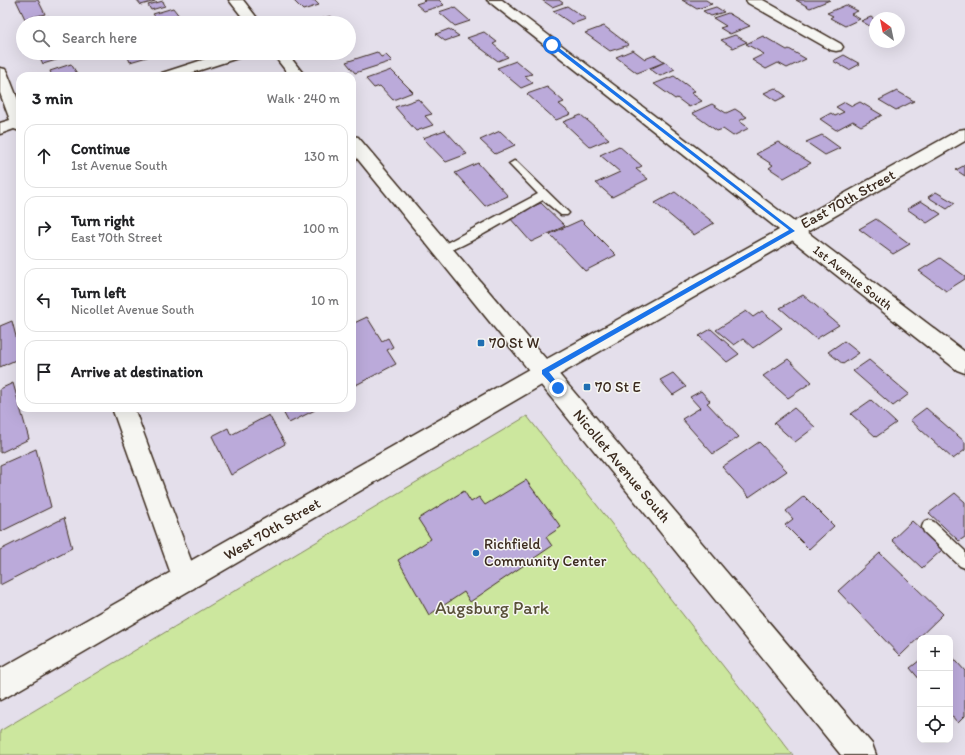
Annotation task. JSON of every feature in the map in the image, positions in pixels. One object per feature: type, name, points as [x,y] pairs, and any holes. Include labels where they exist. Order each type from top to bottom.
[{"type":"street","points":[[236,0],[249,16]]},
{"type":"street","name":"1st Avenue South","points":[[494,0],[965,364]]},
{"type":"street","points":[[754,0],[836,46]]},
{"type":"street","points":[[180,72],[217,60]]},
{"type":"street","points":[[285,60],[295,72]]},
{"type":"street","points":[[0,72],[16,114]]},
{"type":"street","points":[[0,129],[16,125]]},
{"type":"street","name":"East 70th Street","points":[[544,372],[965,134]]},
{"type":"street","name":"Nicollet Avenue South","points":[[356,146],[861,755]]},
{"type":"street","name":"West 70th Street","points":[[0,685],[544,372]]},
{"type":"street","points":[[124,412],[186,579]]},
{"type":"lane","points":[[514,164],[564,213]]},
{"type":"lane","points":[[443,250],[544,195]]},
{"type":"lane","points":[[929,527],[965,561]]},
{"type":"green space","name":"Augsburg Park","points":[[527,416],[793,755],[0,755],[0,731]]},
{"type":"building","points":[[16,0],[38,0],[45,14],[37,16],[24,16]]},
{"type":"building","points":[[137,0],[155,0],[155,1],[141,5]]},
{"type":"building","points":[[293,0],[314,0],[319,5],[303,10]]},
{"type":"building","points":[[423,0],[439,0],[444,5],[424,11],[416,4],[425,1]]},
{"type":"building","points":[[542,0],[559,0],[563,3],[552,7]]},
{"type":"building","points":[[682,0],[706,0],[712,4],[697,9]]},
{"type":"building","points":[[796,0],[830,0],[810,8]]},
{"type":"building","points":[[163,1],[165,6],[151,10],[148,5]]},
{"type":"building","points":[[846,5],[858,11],[851,14],[860,19],[845,26],[830,18],[833,16],[827,13]]},
{"type":"building","points":[[567,6],[586,19],[572,24],[553,11]]},
{"type":"building","points":[[454,7],[470,21],[455,26],[439,12]]},
{"type":"building","points":[[716,7],[724,12],[711,16],[703,11]]},
{"type":"building","points":[[173,8],[179,16],[155,16],[153,14]]},
{"type":"building","points":[[728,13],[750,26],[730,34],[720,28],[726,26],[713,18]]},
{"type":"building","points":[[869,18],[869,26],[861,21]]},
{"type":"building","points":[[604,26],[629,45],[610,51],[585,33]]},
{"type":"building","points":[[449,29],[459,36],[445,41],[436,34]]},
{"type":"building","points":[[484,32],[497,42],[493,44],[508,57],[498,61],[467,38]]},
{"type":"building","points":[[735,35],[747,42],[733,48],[721,40]]},
{"type":"building","points":[[763,36],[806,59],[787,68],[778,63],[766,69],[752,60],[764,54],[746,44]]},
{"type":"building","points":[[633,50],[645,59],[655,55],[665,62],[637,73],[616,57]]},
{"type":"building","points":[[377,52],[381,57],[386,55],[392,61],[356,73],[346,62]]},
{"type":"building","points":[[844,55],[860,64],[849,70],[833,61]]},
{"type":"building","points":[[41,60],[56,60],[43,64]]},
{"type":"building","points":[[516,61],[532,74],[525,76],[533,83],[521,88],[497,68]]},
{"type":"building","points":[[665,62],[675,69],[660,76],[650,69]]},
{"type":"building","points":[[71,64],[76,72],[50,72]]},
{"type":"building","points":[[391,70],[413,92],[393,100],[380,86],[374,88],[366,79]]},
{"type":"building","points":[[674,76],[695,91],[691,93],[702,101],[689,107],[654,84]]},
{"type":"building","points":[[547,87],[564,102],[559,104],[571,114],[556,120],[527,94]]},
{"type":"building","points":[[775,88],[786,96],[776,101],[764,93]]},
{"type":"building","points":[[897,91],[914,101],[896,110],[879,100]]},
{"type":"building","points":[[418,99],[432,114],[425,116],[433,125],[416,131],[395,107]]},
{"type":"building","points":[[845,102],[852,106],[860,102],[882,115],[861,126],[853,121],[836,130],[820,119],[831,113],[835,116],[844,112],[836,107]]},
{"type":"building","points":[[712,104],[726,113],[735,109],[747,117],[739,121],[749,128],[733,136],[723,129],[717,131],[692,113]]},
{"type":"building","points":[[581,115],[609,139],[590,147],[563,122]]},
{"type":"building","points":[[445,130],[467,154],[446,162],[423,138]]},
{"type":"building","points":[[500,131],[515,145],[495,154],[480,140]]},
{"type":"building","points":[[822,135],[840,148],[825,155],[806,142]]},
{"type":"building","points":[[778,142],[811,163],[784,178],[769,168],[773,165],[756,154]]},
{"type":"building","points":[[619,146],[642,166],[636,169],[648,179],[612,197],[596,183],[620,172],[600,155]]},
{"type":"building","points":[[478,163],[508,196],[485,206],[455,173]]},
{"type":"building","points":[[965,165],[965,176],[956,170]]},
{"type":"building","points":[[675,192],[714,223],[694,235],[655,203]]},
{"type":"building","points":[[936,192],[955,203],[947,209],[928,197]]},
{"type":"building","points":[[921,201],[941,214],[927,223],[907,209]]},
{"type":"building","points":[[541,203],[565,226],[531,242],[509,217]]},
{"type":"building","points":[[876,219],[910,244],[893,254],[859,229]]},
{"type":"building","points":[[581,220],[616,255],[585,271],[550,234]]},
{"type":"building","points":[[940,258],[965,276],[965,279],[946,291],[919,271]]},
{"type":"building","points":[[803,295],[839,325],[816,339],[780,308]]},
{"type":"building","points":[[746,311],[753,317],[762,311],[782,328],[753,348],[743,339],[734,345],[716,330]]},
{"type":"building","points":[[367,317],[382,341],[388,338],[393,347],[387,350],[396,364],[356,385],[356,322]]},
{"type":"building","points":[[12,321],[16,336],[16,360],[0,367],[0,326]]},
{"type":"building","points":[[711,329],[739,354],[727,362],[699,336]]},
{"type":"building","points":[[844,341],[859,353],[843,364],[828,352]]},
{"type":"building","points":[[788,359],[812,382],[788,398],[763,376]]},
{"type":"building","points":[[869,360],[909,394],[893,406],[853,371]]},
{"type":"building","points":[[673,373],[686,387],[673,395],[660,380]]},
{"type":"building","points":[[13,383],[16,394],[16,412],[21,412],[29,439],[0,453],[0,389]]},
{"type":"building","points":[[701,391],[710,401],[707,403],[739,437],[713,454],[682,419],[700,408],[690,397]]},
{"type":"building","points":[[871,400],[896,423],[876,437],[851,414]]},
{"type":"building","points":[[794,408],[815,427],[795,442],[774,423]]},
{"type":"building","points":[[926,408],[965,442],[965,450],[953,459],[910,420]]},
{"type":"building","points":[[283,412],[311,412],[289,423]]},
{"type":"building","points":[[269,415],[285,444],[231,475],[212,436],[228,428],[231,435]]},
{"type":"building","points":[[759,442],[787,471],[749,497],[722,467]]},
{"type":"building","points":[[36,449],[51,507],[0,532],[0,465]]},
{"type":"building","name":"Richfield Community Center","points":[[526,480],[561,527],[546,537],[552,546],[470,602],[464,592],[429,615],[398,560],[431,539],[418,519],[464,491],[471,502],[479,497],[485,505]]},
{"type":"building","points":[[955,493],[965,502],[965,537],[959,541],[929,513]]},
{"type":"building","points":[[804,496],[834,526],[809,549],[785,525],[793,519],[786,511]]},
{"type":"building","points":[[64,518],[72,548],[0,585],[0,550]]},
{"type":"building","points":[[912,521],[943,549],[922,568],[892,540]]},
{"type":"building","points":[[880,553],[943,614],[922,635],[917,635],[917,639],[900,656],[838,591]]},
{"type":"building","points":[[953,657],[965,671],[965,716],[958,723],[953,717]]},
{"type":"building","points":[[917,662],[917,676],[910,668]]},
{"type":"place","name":"70 St W","points":[[481,343]]},
{"type":"place","name":"70 St E","points":[[587,387]]},
{"type":"place","name":"Richfield Community Center","points":[[476,553]]},
{"type":"route","points":[[552,45],[793,231],[544,372],[558,388]]}]
